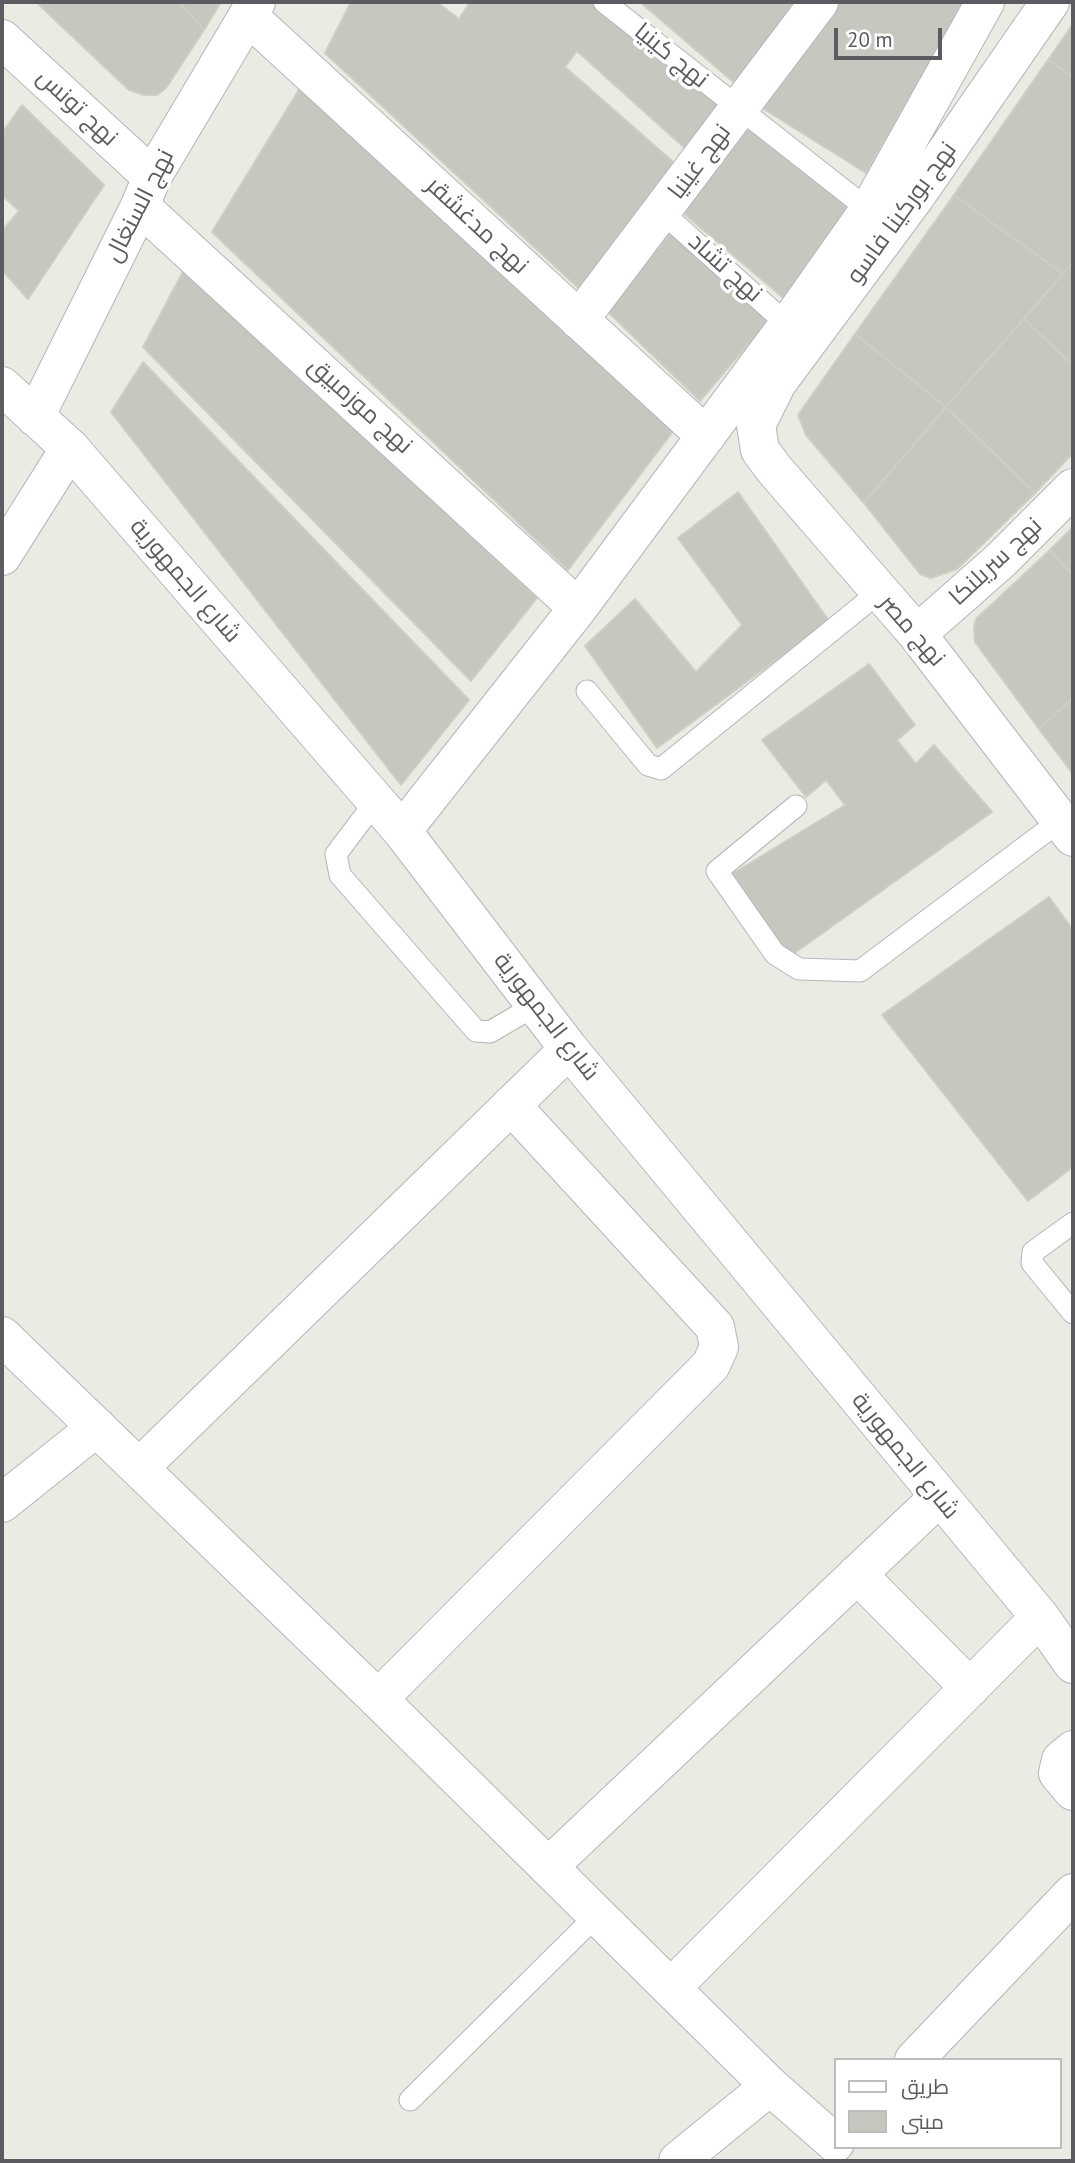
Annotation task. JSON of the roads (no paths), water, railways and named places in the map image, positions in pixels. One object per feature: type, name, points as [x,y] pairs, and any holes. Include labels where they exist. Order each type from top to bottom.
[{"type":"street","name":"نهج غينيا","points":[[579,320],[819,2]]},
{"type":"street","points":[[402,831],[578,608],[788,325],[869,210],[985,2]]},
{"type":"street","name":"نهج بوركينا فاسو","points":[[756,425],[776,383],[915,197],[1050,2]]},
{"type":"street","name":"نهج السنغال","points":[[35,417],[146,191],[252,9]]},
{"type":"street","name":"نهج مدغشقر","points":[[252,9],[579,320],[706,436]]},
{"type":"street","name":"نهج تونس","points":[[2,38],[146,191]]},
{"type":"street","name":"نهج موزمبيق","points":[[146,191],[578,608]]},
{"type":"street","name":"شارع الجمهورية","points":[[2,386],[70,448],[402,831],[569,1049],[1040,1617],[1073,1664]]},
{"type":"street","name":"نهج مصر","points":[[756,425],[760,450],[774,469],[878,593],[917,634],[1067,829]]},
{"type":"street","points":[[2,556],[70,448]]},
{"type":"street","name":"نهج سريلنكا","points":[[917,634],[1001,560],[1073,488]]},
{"type":"street","points":[[139,1468],[569,1049]]},
{"type":"street","points":[[378,1699],[701,1375],[710,1365],[719,1347],[715,1327],[511,1105]]},
{"type":"street","points":[[2,1336],[378,1699],[770,2086],[834,2142]]},
{"type":"street","points":[[2,1503],[97,1427]]},
{"type":"street","points":[[548,1867],[939,1497]]},
{"type":"street","points":[[857,1574],[970,1688]]},
{"type":"street","points":[[671,1987],[1040,1617]]},
{"type":"street","points":[[1073,1750],[1061,1760],[1058,1773],[1073,1791]]},
{"type":"street","points":[[916,2058],[1073,1893]]},
{"type":"street","points":[[678,2161],[770,2086]]},
{"type":"street","points":[[843,2149],[858,2161]]},
{"type":"lane","name":"نهج كينيا","points":[[604,2],[738,110],[869,210]]},
{"type":"lane","name":"نهج تشاد","points":[[662,212],[788,325]]},
{"type":"lane","points":[[587,691],[648,765],[661,769],[878,593]]},
{"type":"lane","points":[[376,801],[336,854],[340,875],[476,1031],[490,1032],[536,1005]]},
{"type":"lane","points":[[796,806],[717,871],[775,954],[799,969],[860,971],[1067,829]]},
{"type":"lane","points":[[1073,1223],[1033,1252],[1032,1263],[1073,1313]]},
{"type":"lane","points":[[410,2100],[597,1915]]}]
